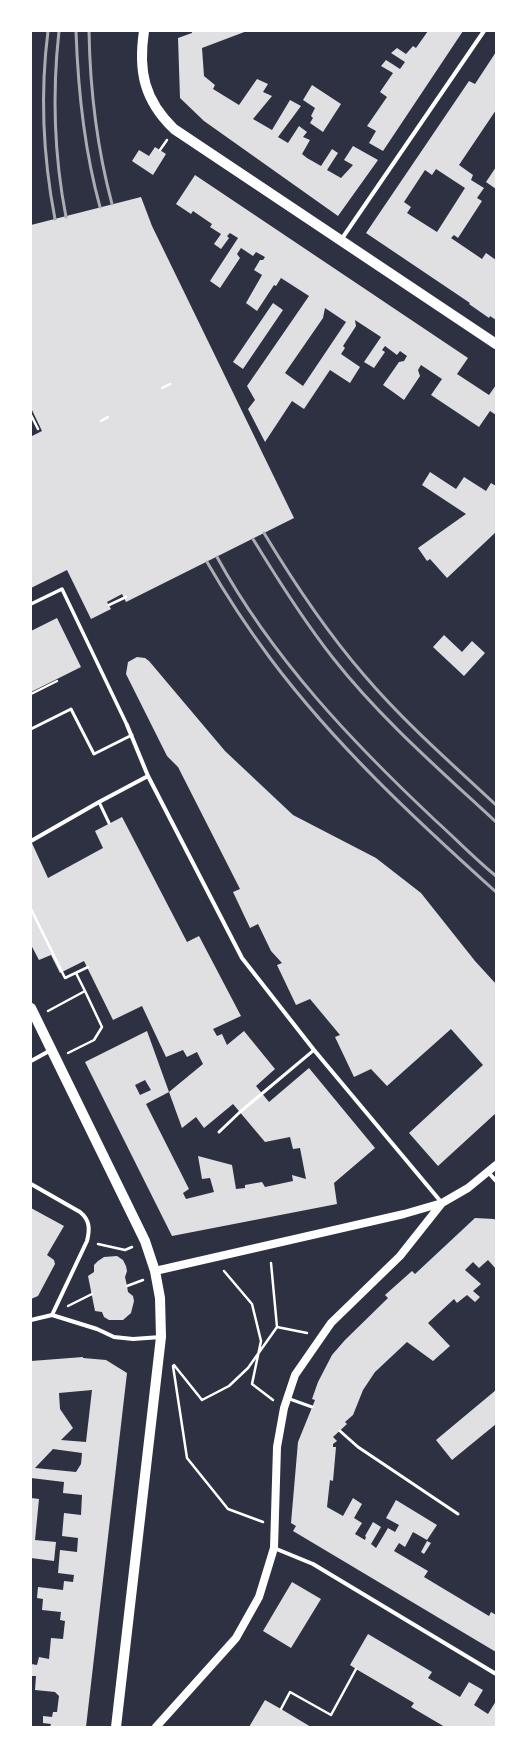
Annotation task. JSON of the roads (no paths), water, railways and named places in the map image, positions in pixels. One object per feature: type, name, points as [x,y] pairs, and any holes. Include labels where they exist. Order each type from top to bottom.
[{"type":"main road","points":[[144,31],[142,44],[142,73],[152,103],[165,120],[181,134],[496,344]]},
{"type":"main road","points":[[33,1013],[145,1241],[155,1271],[160,1298],[161,1337],[116,1727]]},
{"type":"main road","points":[[155,1271],[404,1214],[442,1203],[468,1188],[496,1165]]},
{"type":"main road","points":[[156,1727],[236,1638],[259,1597],[274,1548],[277,1447],[284,1408],[295,1375],[331,1323],[400,1256],[442,1203]]},
{"type":"street","points":[[340,241],[484,31]]},
{"type":"street","points":[[31,604],[62,589],[132,735],[148,776],[242,958],[314,1050],[442,1203]]},
{"type":"street","points":[[31,841],[148,776]]},
{"type":"street","points":[[31,1061],[54,1055]]},
{"type":"street","points":[[488,1172],[496,1181]]},
{"type":"street","points":[[31,1184],[86,1216],[89,1229],[87,1241],[52,1315]]},
{"type":"street","points":[[31,1320],[52,1315],[97,1329],[114,1337],[133,1339],[161,1337]]},
{"type":"street","points":[[274,1548],[313,1564],[496,1674]]},
{"type":"lane","points":[[31,729],[71,709],[94,754],[132,735]]},
{"type":"lane","points":[[99,802],[109,823]]},
{"type":"lane","points":[[219,1132],[240,1112],[314,1050]]},
{"type":"lane","points":[[287,1398],[312,1407]]},
{"type":"lane","points":[[340,1430],[358,1447],[458,1514]]},
{"type":"railway","points":[[48,31],[44,78],[44,125],[45,149],[55,219]]},
{"type":"railway","points":[[59,31],[55,78],[55,124],[59,171],[66,217]]},
{"type":"railway","points":[[76,31],[78,76],[83,120],[94,185],[100,207]]},
{"type":"railway","points":[[89,31],[95,118],[102,162],[112,204]]},
{"type":"railway","points":[[264,533],[311,606],[364,675],[411,726],[496,805]]},
{"type":"railway","points":[[253,539],[281,585],[301,614],[322,644],[351,680],[390,723],[496,822]]},
{"type":"railway","points":[[217,557],[263,630],[316,698],[374,761],[473,856],[496,876]]},
{"type":"railway","points":[[207,562],[229,599],[261,646],[321,721],[377,781],[496,892]]}]
